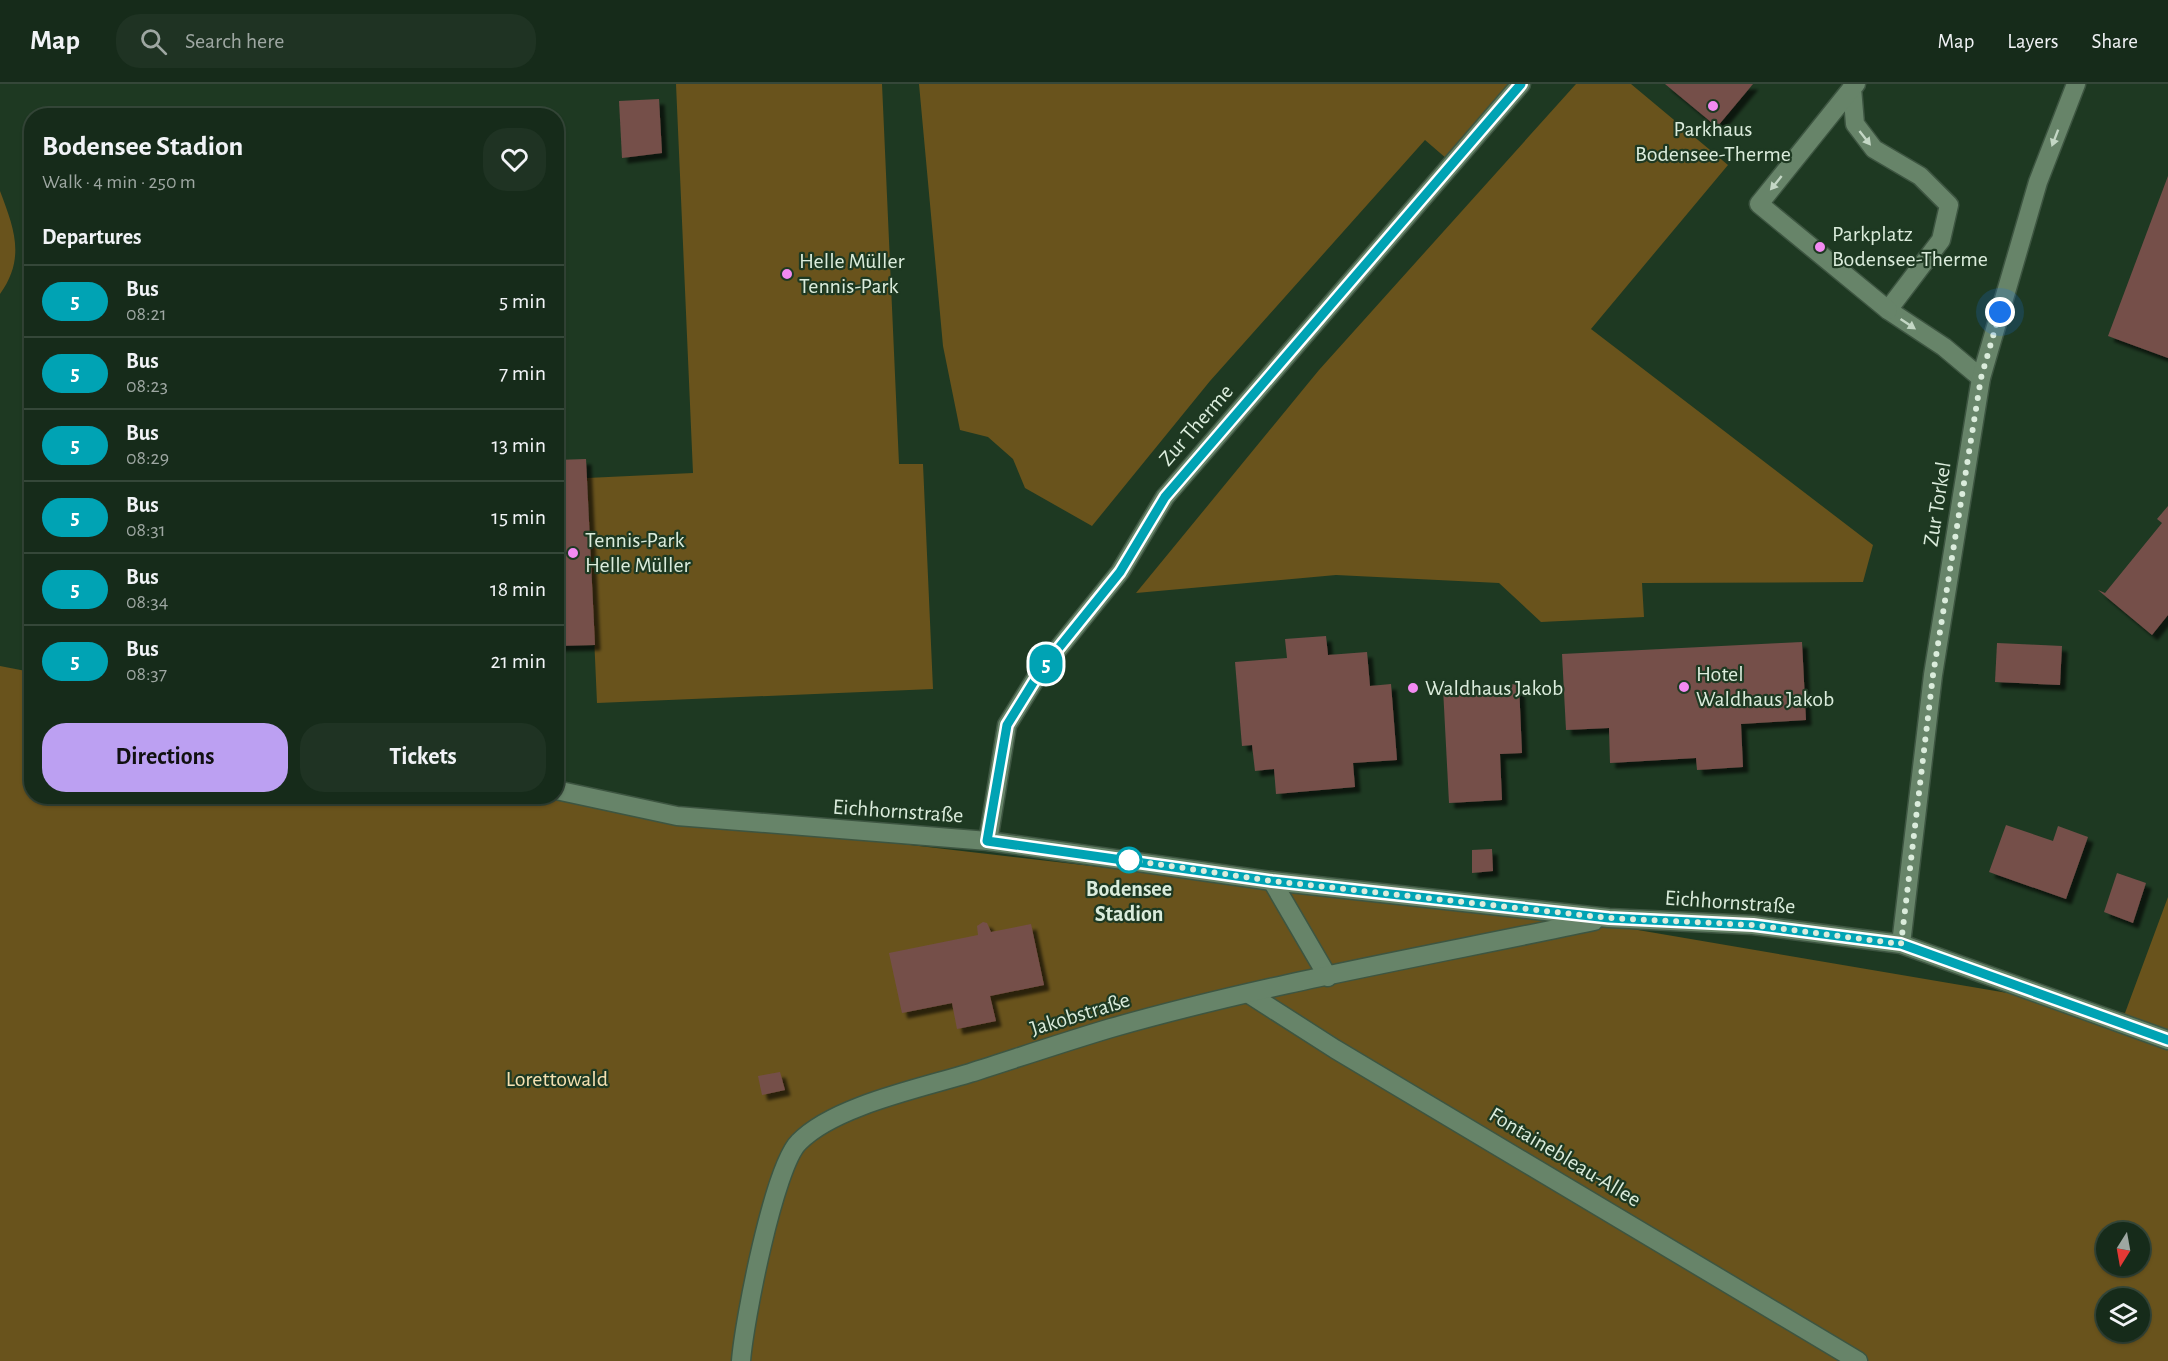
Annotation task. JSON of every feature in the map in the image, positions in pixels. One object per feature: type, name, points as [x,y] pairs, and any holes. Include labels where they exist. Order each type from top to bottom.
[{"type":"street","name":"Zur Therme","points":[[987,841],[1007,725],[1041,670],[1120,572],[1165,497],[1521,84]]},
{"type":"street","name":"Zur Torkel","points":[[1901,944],[1933,675],[1981,378],[2038,182],[2076,84]]},
{"type":"street","points":[[1854,86],[1855,124],[1874,149],[1920,176],[1949,205],[1941,240],[1888,310]]},
{"type":"street","points":[[1854,86],[1759,204],[1888,310],[1944,347],[1981,378]]},
{"type":"street","name":"Eichhornstraße","points":[[564,792],[677,816],[987,841],[1272,881],[1609,918],[1753,925],[1901,944],[2168,1040]]},
{"type":"street","points":[[1272,881],[1328,977]]},
{"type":"street","name":"Jakobstraße","points":[[741,1361],[760,1254],[781,1179],[792,1150],[826,1120],[907,1092],[1112,1028],[1249,994],[1609,918]]},
{"type":"street","name":"Fontainebleau-Allee","points":[[1249,994],[1335,1049],[1858,1361]]},
{"type":"green space","name":"Helle Müller Tennis-Park","points":[[676,84],[882,84],[899,464],[923,464],[933,689],[597,703],[587,478],[693,473]]},
{"type":"green space","points":[[919,84],[1509,84],[1447,159],[1425,140],[1210,381],[1092,526],[1025,488],[1013,459],[988,437],[960,430],[943,346]]},
{"type":"green space","points":[[1576,84],[1631,84],[1728,165],[1591,329],[1873,545],[1863,582],[1642,583],[1644,617],[1541,622],[1499,583],[1336,575],[1136,593],[1319,370]]},
{"type":"green space","points":[[0,191],[13,230],[15,255],[8,281],[0,294]]},
{"type":"green space","name":"Lorettowald","points":[[0,666],[24,671],[24,804],[564,804],[564,797],[739,825],[1632,929],[2125,1013],[2168,897],[2168,1361],[0,1361]]},
{"type":"building","name":"Parkhaus Bodensee-Therme","points":[[1665,84],[1753,84],[1717,127]]},
{"type":"building","points":[[659,99],[662,153],[622,158],[619,101]]},
{"type":"building","points":[[2168,176],[2168,358],[2108,336]]},
{"type":"building","name":"Tennis-Park Helle Müller","points":[[586,459],[595,645],[564,646],[564,460]]},
{"type":"building","points":[[2168,506],[2168,615],[2152,635],[2098,590],[2105,593],[2162,523],[2157,519]]},
{"type":"building","name":"Waldhaus Jakob","points":[[1326,636],[1328,655],[1367,652],[1370,686],[1391,684],[1397,760],[1353,763],[1355,787],[1276,794],[1274,769],[1255,771],[1252,745],[1242,746],[1235,662],[1287,658],[1285,639]]},
{"type":"building","name":"Hotel Waldhaus Jakob","points":[[1802,642],[1806,720],[1741,724],[1743,767],[1697,770],[1696,758],[1610,763],[1609,728],[1566,730],[1562,654]]},
{"type":"building","points":[[1997,643],[2062,646],[2060,685],[1995,682]]},
{"type":"building","points":[[1519,684],[1522,753],[1500,754],[1502,800],[1449,803],[1443,688]]},
{"type":"building","points":[[2006,825],[2053,841],[2058,826],[2088,837],[2066,899],[1989,872]]},
{"type":"building","points":[[1492,849],[1493,871],[1472,873],[1472,850]]},
{"type":"building","points":[[2117,873],[2146,883],[2133,923],[2104,912]]},
{"type":"building","points":[[983,922],[987,923],[991,932],[1031,924],[1044,985],[990,996],[996,1021],[957,1029],[952,1003],[902,1013],[889,953],[978,935],[977,926]]},
{"type":"building","points":[[780,1072],[785,1090],[762,1095],[758,1076]]},
{"type":"bus line","name":"5","points":[[1521,84],[1165,497],[1120,572],[1041,670],[1007,725],[987,841],[1272,881],[1609,918],[1753,925],[1901,944],[2168,1040]]},
{"type":"place","name":"Parkhaus Bodensee-Therme","points":[[1713,106]]},
{"type":"place","name":"Parkplatz Bodensee-Therme","points":[[1820,247]]},
{"type":"place","name":"Helle Müller Tennis-Park","points":[[787,274]]},
{"type":"place","name":"Tennis-Park Helle Müller","points":[[573,553]]},
{"type":"place","name":"Hotel Waldhaus Jakob","points":[[1684,687]]},
{"type":"place","name":"Waldhaus Jakob","points":[[1413,688]]},
{"type":"place","name":"Bodensee Stadion","points":[[1129,860]]},
{"type":"route","points":[[1129,860],[1272,881],[1609,918],[1753,925],[1901,944],[1933,675],[1981,378],[2000,312]]}]
